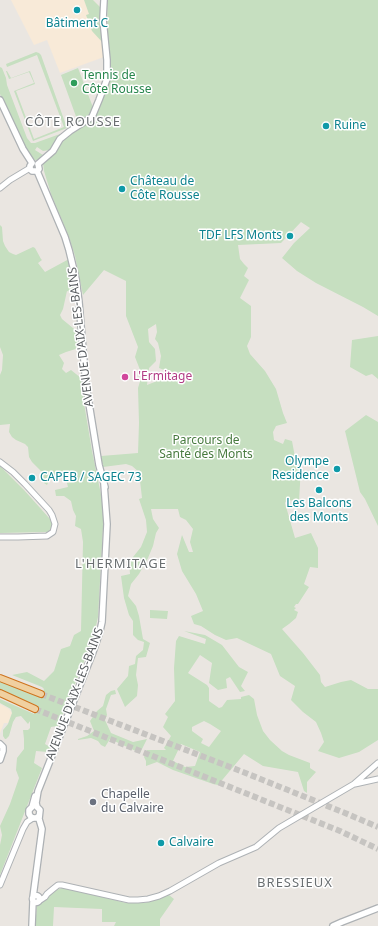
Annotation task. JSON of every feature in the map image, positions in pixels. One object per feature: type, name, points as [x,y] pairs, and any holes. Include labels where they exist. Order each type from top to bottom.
[{"type":"highway","points":[[0,678],[41,694]]},
{"type":"highway","points":[[0,693],[35,709]]},
{"type":"main road","points":[[0,100],[23,149],[33,165],[53,151],[60,139],[92,117],[107,80],[107,54],[103,19],[104,0]]},
{"type":"main road","name":"AVENUE D'AIX-LES-BAINS","points":[[33,165],[32,171],[37,171],[62,229],[73,267],[79,302],[86,385],[99,465],[104,484],[107,524],[103,613],[100,631],[38,791],[34,807]]},
{"type":"main road","points":[[0,760],[3,751],[1,744]]},
{"type":"main road","points":[[32,926],[33,910],[36,899],[35,886],[42,829],[35,817],[30,816],[29,814],[29,810],[34,807],[39,809],[40,812],[35,817]]},
{"type":"main road","points":[[334,926],[378,908]]},
{"type":"street","points":[[0,188],[33,165]]},
{"type":"street","points":[[0,462],[13,472],[51,512],[55,524],[51,534],[45,536],[0,537]]},
{"type":"street","points":[[36,899],[45,897],[58,886],[62,885],[129,900],[148,899],[159,896],[219,862],[256,847],[279,828],[354,784],[378,763]]},
{"type":"street","points":[[354,784],[378,779]]},
{"type":"street","points":[[0,885],[22,829],[26,822],[35,817]]},
{"type":"shaded area","points":[[11,0],[93,0],[101,8],[104,57],[60,73],[47,40],[34,45]]},
{"type":"shaded area","points":[[0,704],[9,709],[12,713],[8,723],[4,723],[0,733]]},
{"type":"green space","points":[[84,0],[93,0],[101,8],[103,43],[92,31],[86,15],[89,14]]},
{"type":"green space","name":"Parcours de Santé des Monts","points":[[107,0],[378,0],[378,316],[316,283],[297,271],[282,258],[294,243],[310,228],[301,222],[281,243],[238,245],[240,259],[248,268],[244,276],[249,280],[240,298],[251,306],[251,337],[247,346],[250,354],[265,371],[276,389],[287,423],[276,426],[273,432],[274,440],[283,444],[285,439],[292,441],[295,457],[301,467],[299,501],[287,500],[285,503],[295,538],[311,533],[318,548],[318,568],[310,567],[304,584],[309,587],[298,604],[294,607],[296,608],[294,610],[298,612],[296,618],[282,629],[320,675],[321,682],[325,687],[351,680],[368,689],[378,689],[378,740],[359,752],[339,758],[318,751],[324,742],[316,722],[291,700],[295,686],[280,676],[271,654],[237,638],[226,640],[201,626],[194,624],[191,616],[203,611],[196,594],[182,571],[177,554],[182,535],[189,552],[193,552],[190,542],[193,529],[186,520],[180,517],[178,509],[151,509],[153,519],[159,528],[148,558],[139,574],[131,584],[128,596],[136,606],[143,639],[150,643],[146,657],[138,658],[136,675],[138,685],[137,696],[125,707],[117,689],[128,676],[129,666],[135,664],[136,656],[143,650],[144,642],[138,640],[133,635],[133,621],[129,615],[124,598],[121,576],[130,574],[129,562],[141,547],[147,532],[146,520],[139,499],[142,498],[139,472],[132,466],[126,464],[103,467],[101,456],[138,453],[138,388],[142,375],[135,357],[138,347],[126,316],[126,281],[104,270],[83,295],[75,256],[69,237],[51,194],[43,163],[54,155],[65,138],[93,120],[109,83]],"holes":[[[156,324],[157,332],[155,339],[158,343],[161,356],[159,368],[175,374],[147,385],[149,368],[156,361],[155,349],[149,342],[148,329]]]},
{"type":"green space","points":[[36,52],[41,55],[67,128],[33,141],[14,91],[34,83],[29,72],[9,79],[6,71],[11,78],[30,71],[35,84],[16,91],[34,139],[64,127],[37,55],[7,67],[6,64]]},
{"type":"green space","points":[[0,67],[2,68],[6,78],[7,85],[27,138],[31,143],[60,134],[50,150],[43,151],[37,147],[35,150],[43,155],[38,160],[35,160],[27,151],[0,94]]},
{"type":"green space","points":[[78,68],[94,110],[91,115],[78,122],[61,75]]},
{"type":"green space","points":[[0,225],[2,227],[3,241],[9,252],[16,255],[33,247],[35,248],[42,260],[38,263],[45,272],[69,259],[74,293],[67,291],[60,315],[62,319],[79,333],[79,348],[59,355],[64,363],[62,369],[66,373],[71,370],[81,378],[92,451],[104,509],[98,617],[93,639],[58,726],[51,727],[45,744],[50,747],[48,752],[36,751],[34,763],[42,768],[0,875],[0,845],[2,835],[0,826],[10,804],[19,778],[16,770],[17,758],[24,749],[23,730],[28,730],[30,728],[30,721],[28,724],[21,716],[16,717],[9,736],[5,739],[3,736],[3,730],[8,724],[12,713],[11,709],[0,703],[0,699],[34,714],[38,706],[0,690],[0,681],[41,697],[44,689],[42,687],[12,675],[27,672],[44,681],[54,671],[61,649],[70,646],[74,635],[81,631],[83,542],[81,529],[75,526],[76,516],[71,501],[64,496],[56,496],[55,490],[68,487],[65,475],[50,478],[47,485],[44,483],[42,472],[29,457],[28,447],[12,437],[9,432],[10,424],[0,425],[0,375],[2,370],[3,355],[0,347]]},
{"type":"green space","points":[[378,336],[378,379],[372,374],[366,376],[350,367],[352,340]]},
{"type":"green space","points":[[366,415],[378,422],[378,526],[360,492],[345,431]]},
{"type":"green space","points":[[0,466],[50,519],[53,526],[49,531],[0,533]]},
{"type":"green space","points":[[150,610],[168,611],[167,619],[150,618]]},
{"type":"green space","points":[[184,631],[205,635],[222,645],[239,667],[248,672],[241,686],[245,691],[240,692],[230,677],[226,679],[227,688],[218,690],[209,683],[212,663],[200,655],[188,673],[207,685],[209,688],[209,701],[219,708],[222,707],[227,700],[241,699],[241,697],[249,695],[254,699],[257,715],[263,731],[270,740],[282,751],[310,763],[310,768],[316,772],[307,782],[307,793],[304,791],[298,772],[263,766],[244,754],[218,785],[173,770],[157,762],[146,766],[144,757],[147,750],[166,750],[164,748],[171,736],[163,727],[168,717],[165,714],[175,701],[174,668],[176,641],[179,636],[205,644],[206,639]],"holes":[[[204,721],[221,731],[209,747],[201,743],[203,739],[192,731],[192,727]],[[181,744],[200,752],[195,766],[185,767],[173,761]]]},
{"type":"green space","points":[[115,690],[116,694],[111,695],[106,709],[107,715],[105,720],[111,733],[133,742],[147,739],[140,753],[110,739],[105,747],[98,741],[91,738],[78,740],[94,731],[90,721],[97,711],[103,706],[106,695]]},
{"type":"green space","points":[[62,888],[126,903],[144,903],[169,895],[174,899],[160,919],[160,926],[114,926],[116,922],[102,922],[102,909],[54,907],[53,926],[35,926],[37,906],[54,891]]},
{"type":"tunnel","points":[[41,694],[243,772],[378,827]]},
{"type":"tunnel","points":[[35,709],[340,831],[378,849]]},
{"type":"place","name":"Bâtiment C","points":[[77,10]]},
{"type":"place","name":"Tennis de Côte Rousse","points":[[74,83]]},
{"type":"place","name":"Ruine","points":[[326,126]]},
{"type":"place","name":"Château de Côte Rousse","points":[[122,189]]},
{"type":"place","name":"TDF LFS Monts","points":[[290,236]]},
{"type":"place","name":"L'Ermitage","points":[[125,377]]},
{"type":"place","name":"Olympe Residence","points":[[337,469]]},
{"type":"place","name":"CAPEB / SAGEC 73","points":[[32,478]]},
{"type":"place","name":"Les Balcons des Monts","points":[[319,490]]},
{"type":"place","name":"Chapelle du Calvaire","points":[[93,802]]},
{"type":"place","name":"Calvaire","points":[[161,843]]},
{"type":"district","name":"CÔTE ROUSSE","points":[[73,122]]},
{"type":"district","name":"L'HERMITAGE","points":[[121,564]]},
{"type":"district","name":"BRESSIEUX","points":[[295,883]]}]
